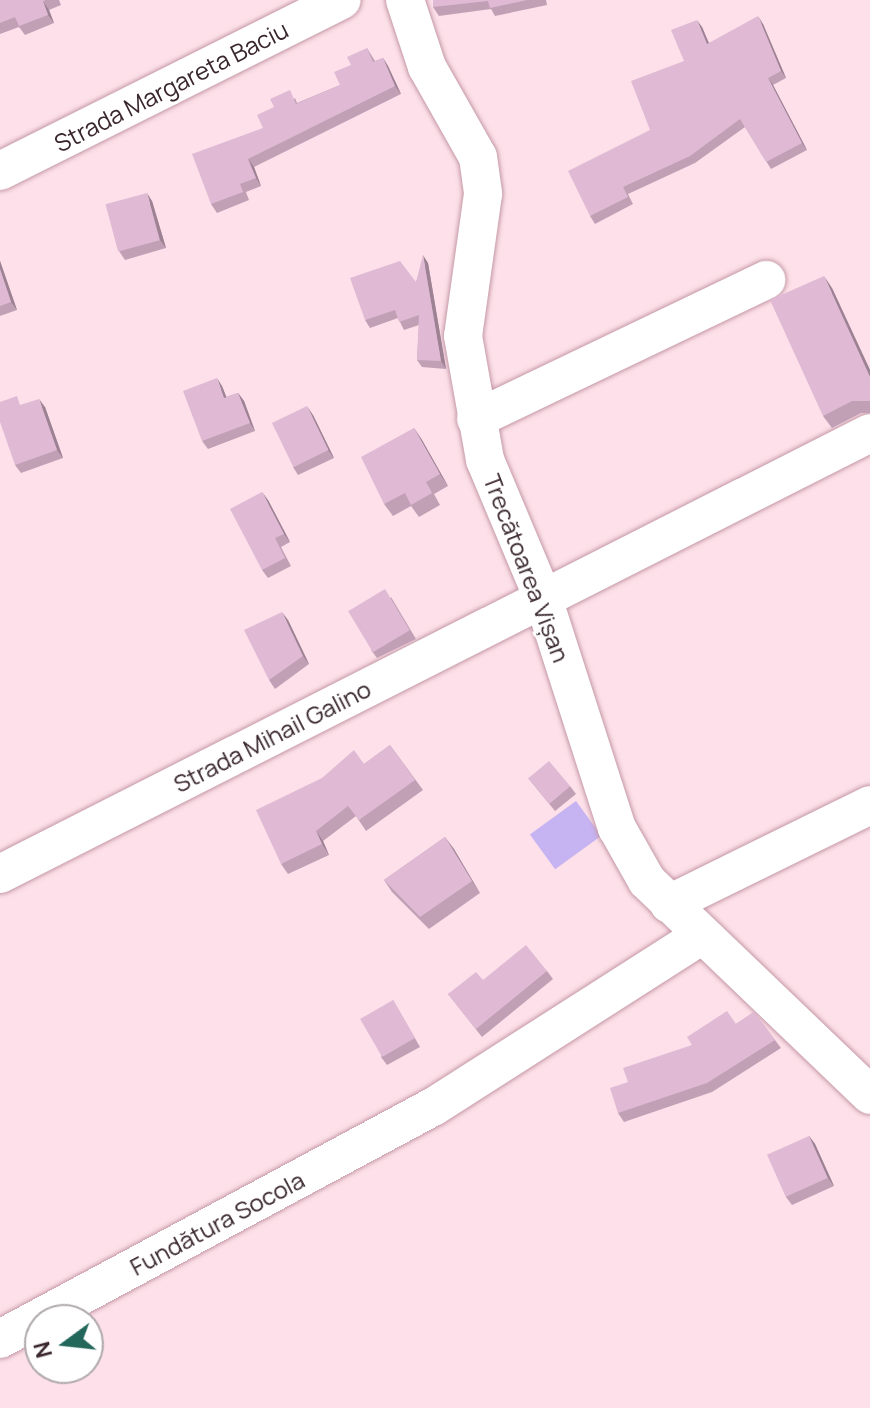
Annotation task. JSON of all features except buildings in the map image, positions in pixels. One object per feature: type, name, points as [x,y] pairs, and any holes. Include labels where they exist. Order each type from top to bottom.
[{"type":"street","name":"Strada Margareta Baciu","points":[[0,171],[342,0]]},
{"type":"street","name":"Trecătoarea Vișan","points":[[405,0],[427,67],[478,157],[483,194],[463,336],[476,419],[509,525],[543,598],[617,828],[669,904],[870,1095]]},
{"type":"street","points":[[476,419],[766,280]]},
{"type":"street","name":"Strada Mihail Galino","points":[[0,874],[870,433]]},
{"type":"street","points":[[669,904],[870,805]]},
{"type":"street","name":"Fundătura Socola","points":[[0,1339],[433,1107],[702,935]]},
{"type":"shaded area","points":[[576,801],[601,836],[555,869],[530,835]]}]
